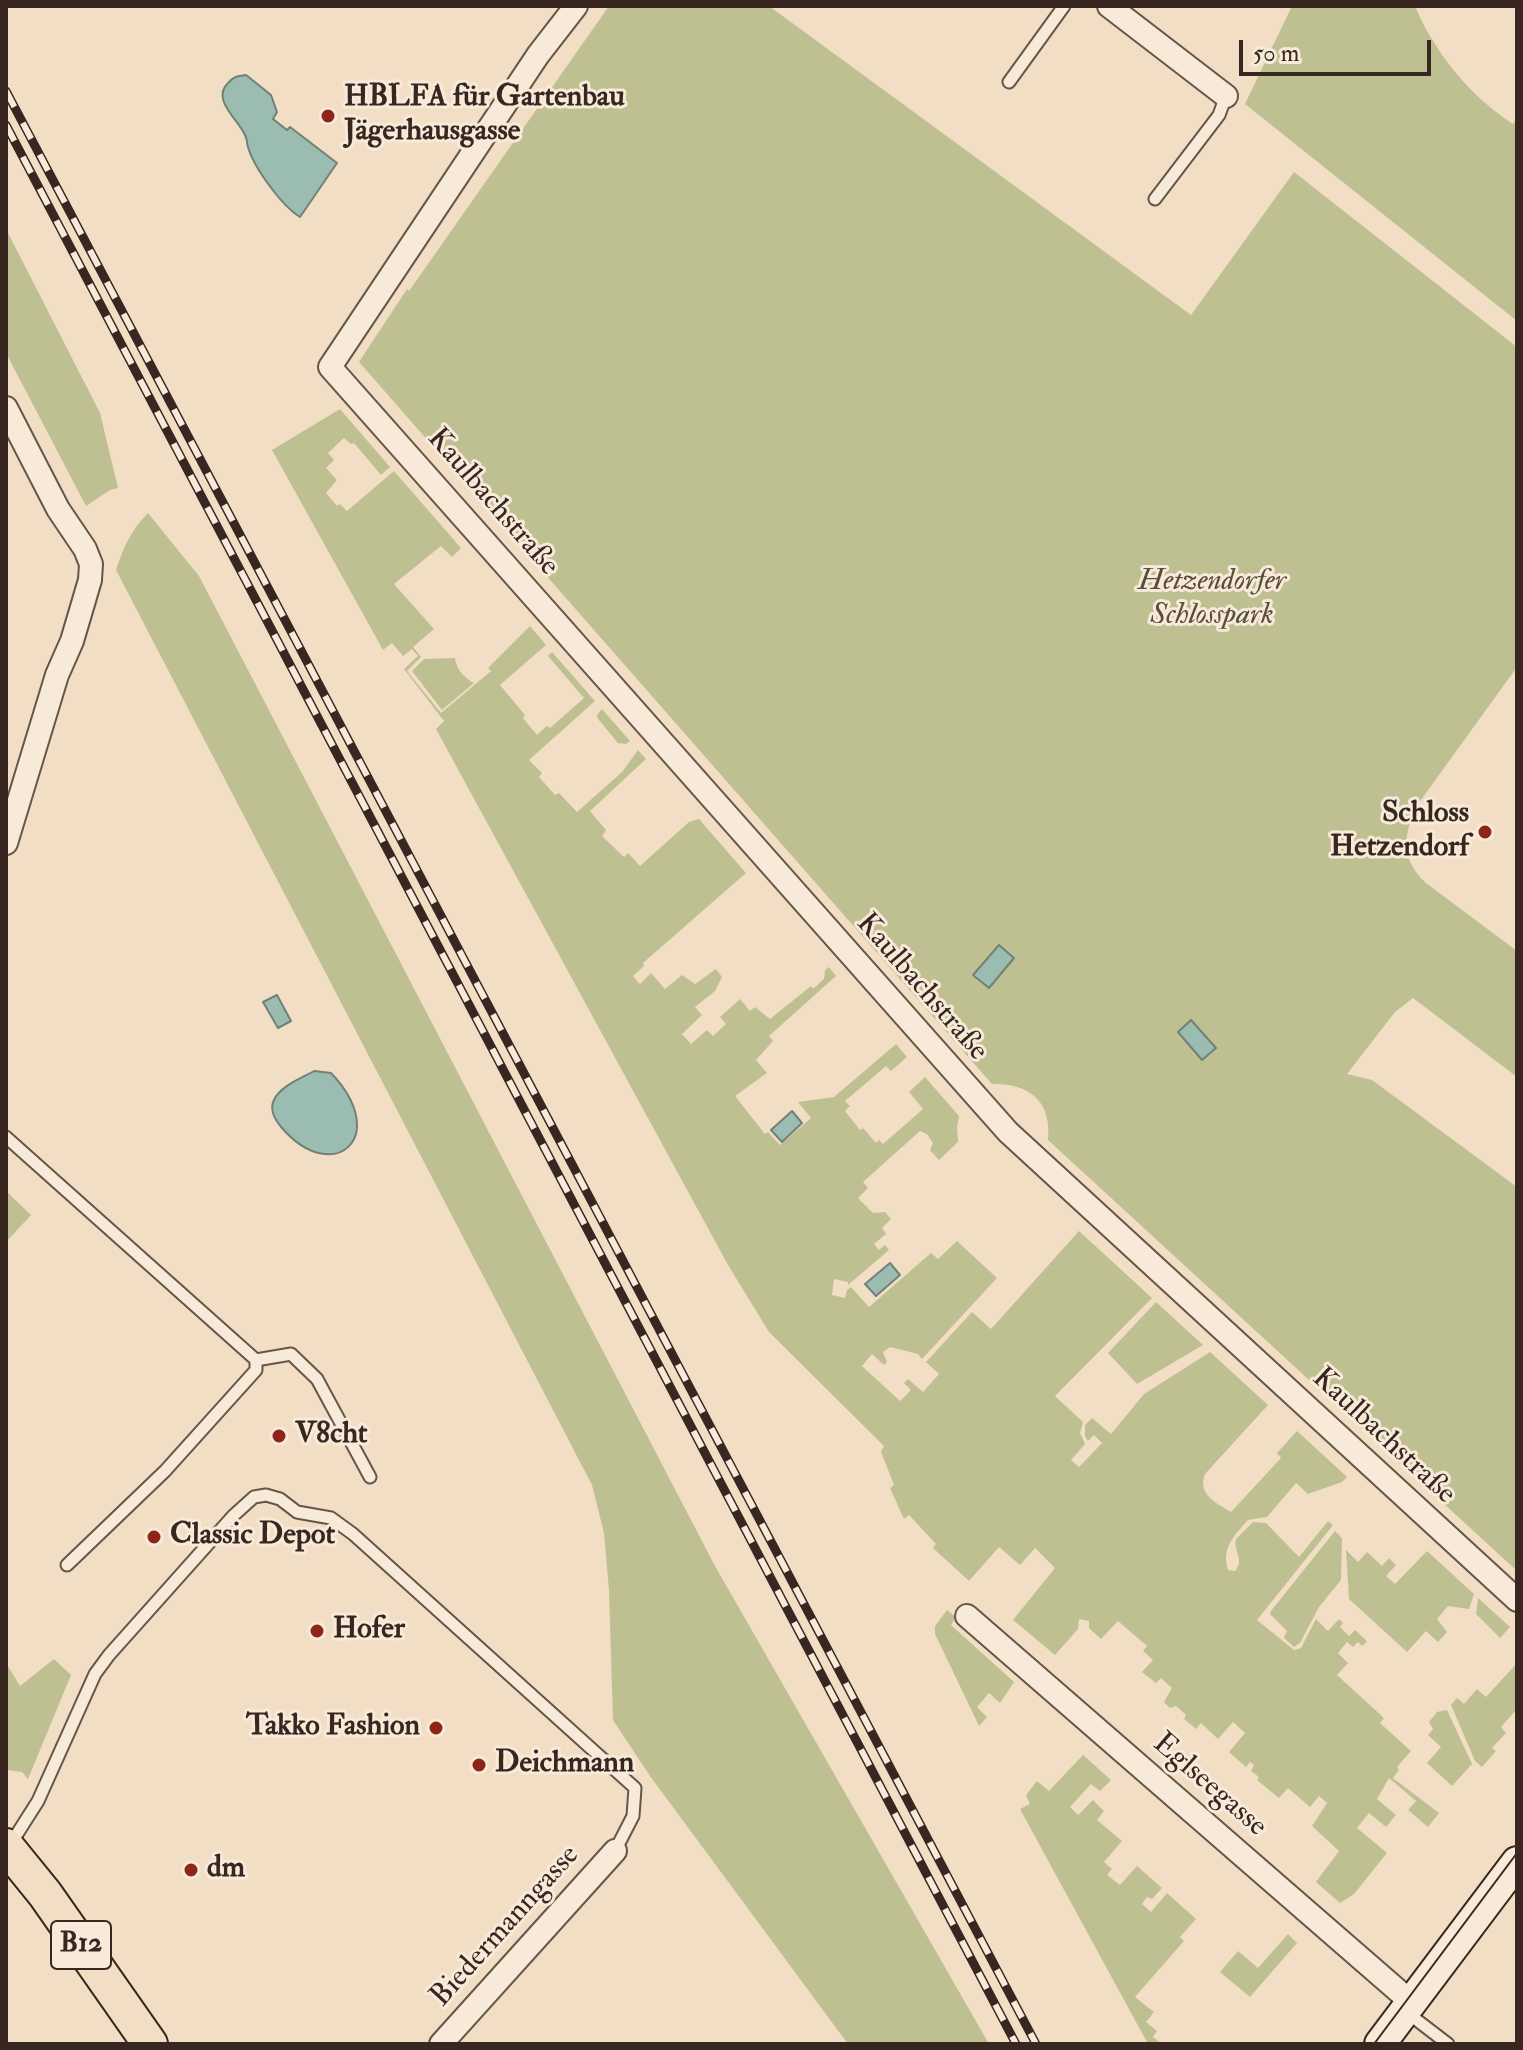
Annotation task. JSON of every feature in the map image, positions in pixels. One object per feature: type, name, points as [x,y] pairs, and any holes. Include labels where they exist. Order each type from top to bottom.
[{"type":"main road","name":"B12","points":[[6,1848],[45,1894],[150,2044]]},
{"type":"main road","points":[[1380,2044],[1517,1862]]},
{"type":"street","name":"Kaulbachstraße","points":[[576,6],[538,55],[330,367],[1008,1132],[1517,1600]]},
{"type":"street","points":[[1122,10],[1226,96]]},
{"type":"street","points":[[6,408],[58,509],[85,549],[91,564],[90,580],[72,641],[57,675],[6,843]]},
{"type":"street","name":"Eglseegasse","points":[[967,1616],[1408,2006]]},
{"type":"street","name":"Biedermanngasse","points":[[441,2044],[615,1851]]},
{"type":"lane","points":[[1009,82],[1064,6]]},
{"type":"lane","points":[[1155,199],[1219,115],[1226,96]]},
{"type":"lane","points":[[6,1137],[256,1360],[256,1370],[165,1471],[67,1565]]},
{"type":"lane","points":[[256,1360],[291,1354],[317,1379],[370,1477]]},
{"type":"lane","points":[[6,1848],[38,1801],[95,1674],[234,1515],[254,1497],[266,1495],[280,1499],[297,1512],[331,1518],[353,1534],[635,1788],[633,1816],[615,1851]]},
{"type":"lane","points":[[1408,2006],[1448,2044]]},
{"type":"green space","name":"Hetzendorfer Schlosspark","points":[[609,6],[769,6],[1191,315],[1294,172],[1517,347],[1517,667],[1418,804],[1409,825],[1407,845],[1412,865],[1426,883],[1517,951],[1517,1077],[1413,998],[1395,1012],[1347,1074],[1372,1080],[1517,1187],[1517,1571],[1048,1140],[1046,1115],[1035,1097],[1017,1087],[992,1084],[359,362],[407,289],[409,291]]},
{"type":"green space","points":[[1292,6],[1415,6],[1432,40],[1455,72],[1498,113],[1513,124],[1517,119],[1517,321],[1245,104]]},
{"type":"green space","points":[[6,229],[100,413],[118,488],[86,506],[6,353]]},
{"type":"green space","points":[[340,409],[390,467],[381,475],[354,443],[344,438],[328,453],[334,460],[326,468],[337,480],[326,493],[337,506],[340,504],[347,511],[394,471],[461,548],[452,557],[441,546],[394,584],[434,629],[413,647],[421,657],[407,671],[441,713],[491,671],[488,668],[530,626],[546,645],[500,685],[537,735],[547,726],[550,728],[584,698],[548,656],[552,652],[595,701],[529,760],[542,773],[539,777],[555,795],[559,793],[577,812],[622,772],[638,750],[646,759],[590,811],[606,830],[602,836],[624,857],[628,853],[640,866],[689,822],[699,819],[746,873],[643,963],[644,966],[633,976],[640,984],[651,973],[665,989],[682,975],[695,984],[716,969],[722,977],[715,991],[695,1007],[702,1015],[682,1034],[691,1044],[707,1030],[713,1036],[726,1024],[720,1017],[740,999],[750,1011],[755,1007],[770,1019],[811,986],[813,989],[824,979],[825,970],[829,967],[836,976],[769,1036],[773,1041],[756,1060],[767,1073],[735,1096],[765,1134],[768,1132],[780,1145],[811,1118],[798,1102],[834,1097],[896,1044],[907,1057],[891,1071],[886,1066],[845,1101],[850,1106],[845,1111],[860,1130],[863,1128],[876,1143],[879,1140],[883,1144],[923,1109],[909,1092],[925,1077],[959,1116],[958,1142],[939,1160],[930,1150],[933,1143],[927,1134],[920,1131],[863,1182],[868,1188],[858,1198],[873,1213],[885,1212],[891,1219],[882,1228],[886,1234],[874,1244],[879,1250],[885,1245],[889,1250],[848,1285],[848,1282],[834,1279],[832,1295],[845,1298],[851,1287],[869,1307],[931,1253],[938,1259],[957,1241],[997,1278],[922,1359],[918,1354],[890,1347],[883,1352],[887,1362],[884,1365],[872,1354],[862,1366],[900,1401],[911,1390],[904,1383],[908,1379],[923,1392],[939,1374],[926,1362],[972,1312],[991,1329],[1079,1231],[1152,1298],[1055,1396],[1083,1422],[1080,1433],[1085,1444],[1071,1460],[1079,1467],[1102,1443],[1094,1435],[1088,1441],[1085,1436],[1085,1425],[1092,1418],[1111,1434],[1144,1394],[1210,1352],[1268,1405],[1205,1474],[1204,1487],[1209,1497],[1231,1512],[1281,1458],[1277,1453],[1297,1431],[1347,1477],[1342,1482],[1308,1494],[1296,1483],[1267,1517],[1248,1520],[1230,1543],[1226,1562],[1228,1570],[1235,1571],[1238,1567],[1236,1539],[1253,1522],[1266,1523],[1299,1557],[1328,1521],[1333,1525],[1257,1620],[1294,1650],[1301,1648],[1316,1619],[1328,1631],[1339,1619],[1343,1623],[1340,1627],[1349,1636],[1355,1630],[1367,1641],[1362,1646],[1358,1642],[1353,1647],[1347,1642],[1338,1653],[1348,1663],[1337,1675],[1384,1718],[1380,1723],[1411,1751],[1397,1767],[1399,1770],[1393,1778],[1439,1813],[1428,1827],[1408,1810],[1416,1801],[1389,1778],[1377,1799],[1396,1815],[1386,1827],[1369,1813],[1357,1828],[1387,1853],[1354,1894],[1340,1903],[1316,1882],[1339,1851],[1312,1826],[1327,1803],[1319,1796],[1310,1807],[1288,1788],[1279,1798],[1257,1780],[1259,1777],[1251,1771],[1254,1765],[1250,1762],[1246,1767],[1229,1752],[1245,1733],[1233,1722],[1218,1739],[1201,1723],[1196,1729],[1184,1719],[1186,1715],[1176,1706],[1170,1708],[1164,1702],[1172,1688],[1161,1678],[1156,1683],[1142,1672],[1153,1660],[1143,1651],[1147,1646],[1118,1621],[1101,1639],[1089,1628],[1089,1621],[1079,1619],[1078,1629],[1055,1655],[1013,1620],[1055,1568],[1035,1548],[1020,1565],[999,1547],[969,1581],[933,1548],[936,1544],[909,1515],[904,1519],[890,1488],[894,1485],[881,1452],[884,1446],[769,1332],[728,1265],[436,729],[444,721],[404,669],[418,656],[412,649],[403,656],[392,643],[383,650],[272,450]]},
{"type":"green space","points":[[148,513],[199,576],[715,1566],[989,2044],[848,2044],[650,1776],[613,1720],[604,1533],[592,1485],[116,570],[128,540]]},
{"type":"green space","points":[[455,658],[462,674],[474,683],[442,710],[412,671],[424,659]]},
{"type":"green space","points":[[602,709],[630,741],[618,743],[598,719],[597,715]]},
{"type":"green space","points":[[6,1191],[31,1215],[6,1242]]},
{"type":"green space","points":[[1156,1302],[1203,1345],[1137,1384],[1108,1353]]},
{"type":"green space","points":[[1335,1531],[1342,1538],[1341,1580],[1319,1607],[1300,1643],[1294,1647],[1284,1638],[1287,1631],[1270,1614],[1271,1611]]},
{"type":"green space","points":[[1346,1550],[1358,1562],[1367,1552],[1382,1566],[1389,1558],[1396,1565],[1386,1576],[1395,1584],[1427,1551],[1474,1594],[1469,1609],[1448,1606],[1437,1619],[1447,1632],[1438,1642],[1426,1631],[1407,1652],[1349,1599]]},
{"type":"green space","points":[[1478,1598],[1510,1627],[1500,1638],[1476,1614]]},
{"type":"green space","points":[[947,1610],[956,1617],[951,1625],[1014,1682],[1000,1703],[989,1693],[977,1707],[987,1717],[979,1726],[935,1634],[935,1626]]},
{"type":"green space","points":[[54,1659],[71,1675],[28,1779],[22,1772],[6,1770],[6,1663],[20,1686]]},
{"type":"green space","points":[[1517,1663],[1517,1709],[1501,1727],[1506,1733],[1492,1748],[1496,1751],[1482,1767],[1475,1761],[1451,1705],[1457,1698],[1464,1704],[1477,1689],[1486,1697]]},
{"type":"green space","points":[[1447,1710],[1472,1764],[1452,1786],[1427,1763],[1441,1747],[1428,1735],[1433,1729],[1429,1722],[1437,1712]]},
{"type":"green space","points":[[1083,1755],[1111,1780],[1100,1791],[1091,1784],[1070,1807],[1078,1815],[1093,1800],[1104,1811],[1097,1820],[1122,1841],[1104,1862],[1112,1869],[1107,1875],[1120,1885],[1137,1866],[1162,1888],[1142,1904],[1151,1912],[1167,1893],[1196,1919],[1180,1937],[1184,1941],[1135,1997],[1154,2012],[1146,2022],[1157,2031],[1153,2037],[1162,2044],[1148,2044],[1020,1809],[1030,1804],[1026,1795],[1037,1781],[1049,1791]]},
{"type":"green space","points":[[1288,1934],[1297,1943],[1250,1997],[1220,1972],[1238,1951],[1258,1968]]},
{"type":"water","points":[[246,75],[271,95],[277,112],[273,119],[287,130],[290,127],[337,163],[300,217],[277,196],[262,175],[251,156],[245,135],[224,102],[222,95],[229,82]]},
{"type":"water","points":[[999,945],[1014,958],[989,988],[973,975]]},
{"type":"water","points":[[277,995],[291,1021],[278,1028],[263,1002]]},
{"type":"water","points":[[1191,1020],[1216,1048],[1202,1060],[1178,1032]]},
{"type":"water","points":[[314,1071],[331,1073],[348,1096],[356,1117],[356,1134],[348,1147],[336,1153],[320,1153],[301,1145],[282,1128],[272,1111],[274,1100],[281,1091]]},
{"type":"water","points":[[792,1111],[802,1123],[782,1142],[771,1130]]},
{"type":"water","points":[[890,1263],[900,1275],[876,1296],[865,1284]]},
{"type":"tram line","points":[[1374,2044],[1517,1853]]},
{"type":"railway","points":[[6,91],[1036,2044]]},
{"type":"railway","points":[[6,125],[1016,2044]]},
{"type":"place","name":"HBLFA für Gartenbau Jägerhausgasse","points":[[328,116]]},
{"type":"place","name":"Schloss Hetzendorf","points":[[1485,832]]},
{"type":"place","name":"V8cht","points":[[279,1436]]},
{"type":"place","name":"Classic Depot","points":[[154,1537]]},
{"type":"place","name":"Hofer","points":[[317,1631]]},
{"type":"place","name":"Takko Fashion","points":[[436,1728]]},
{"type":"place","name":"Deichmann","points":[[479,1765]]},
{"type":"place","name":"dm","points":[[191,1870]]}]
